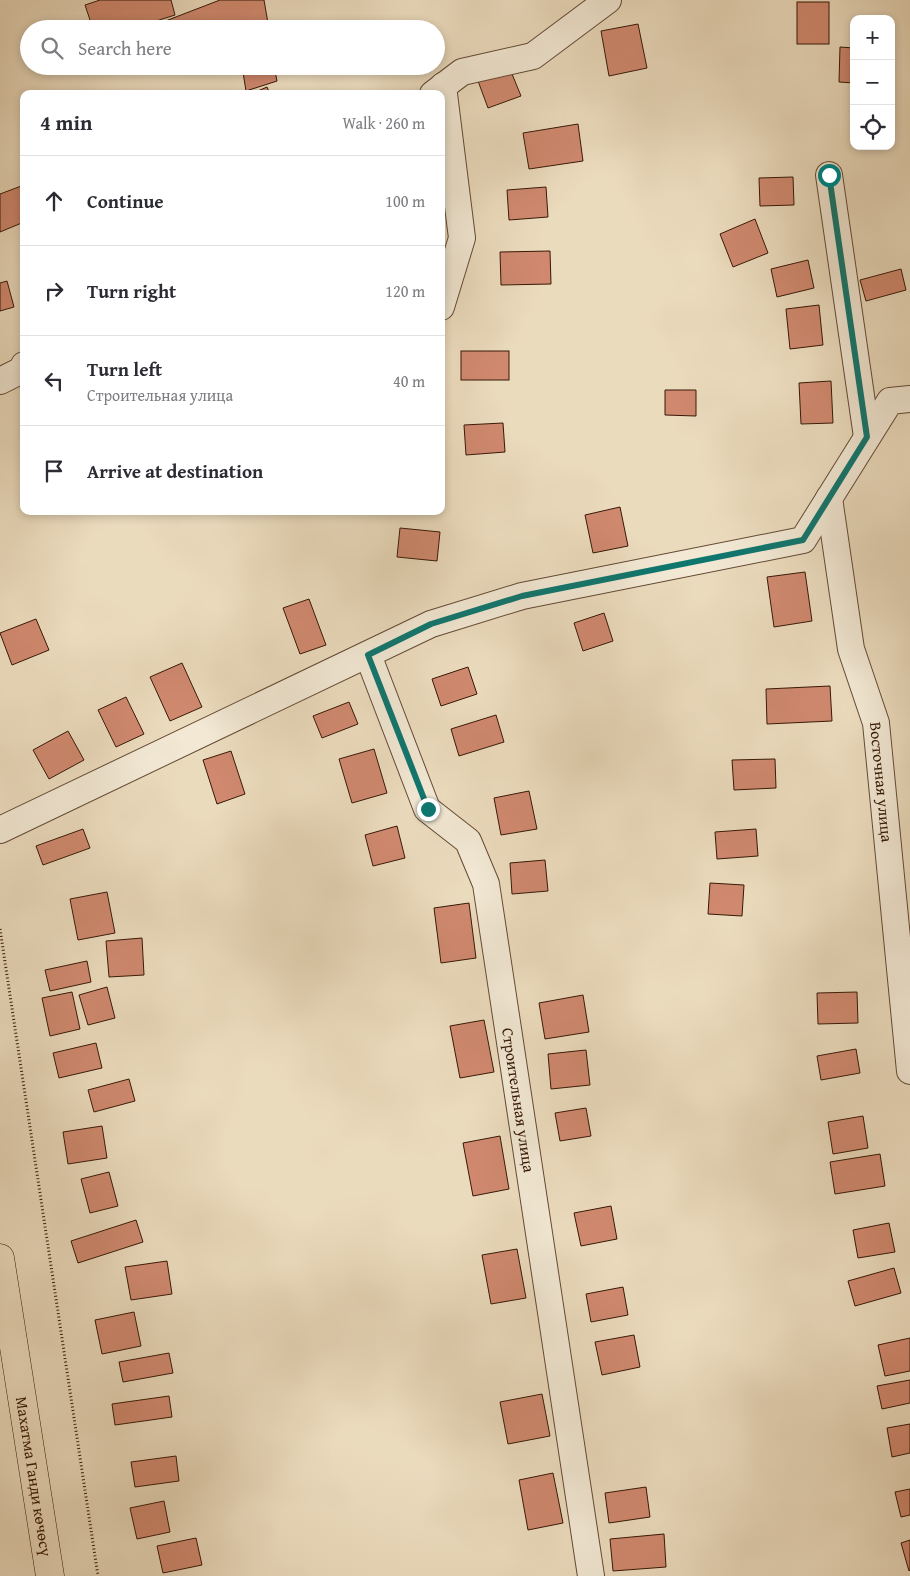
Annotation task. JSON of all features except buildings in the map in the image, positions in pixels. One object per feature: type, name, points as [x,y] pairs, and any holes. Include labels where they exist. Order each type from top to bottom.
[{"type":"main road","name":"Махатма Ганди көчөсү","points":[[0,1258],[50,1576]]},
{"type":"street","points":[[438,90],[462,72],[533,56],[608,0]]},
{"type":"street","points":[[445,133],[462,238],[445,294]]},
{"type":"street","points":[[829,175],[867,437]]},
{"type":"street","points":[[0,381],[20,371]]},
{"type":"street","points":[[0,830],[431,624],[522,596],[803,540],[890,401],[910,399]]},
{"type":"street","name":"Восточная улица","points":[[830,498],[851,649],[876,723],[910,1071]]},
{"type":"street","name":"Строительная улица","points":[[368,655],[428,809],[468,841],[486,884],[591,1576]]},
{"type":"path","points":[[0,929],[98,1576]]},
{"type":"route","points":[[428,809],[368,655],[431,624],[522,596],[803,540],[867,437],[829,175]]}]
